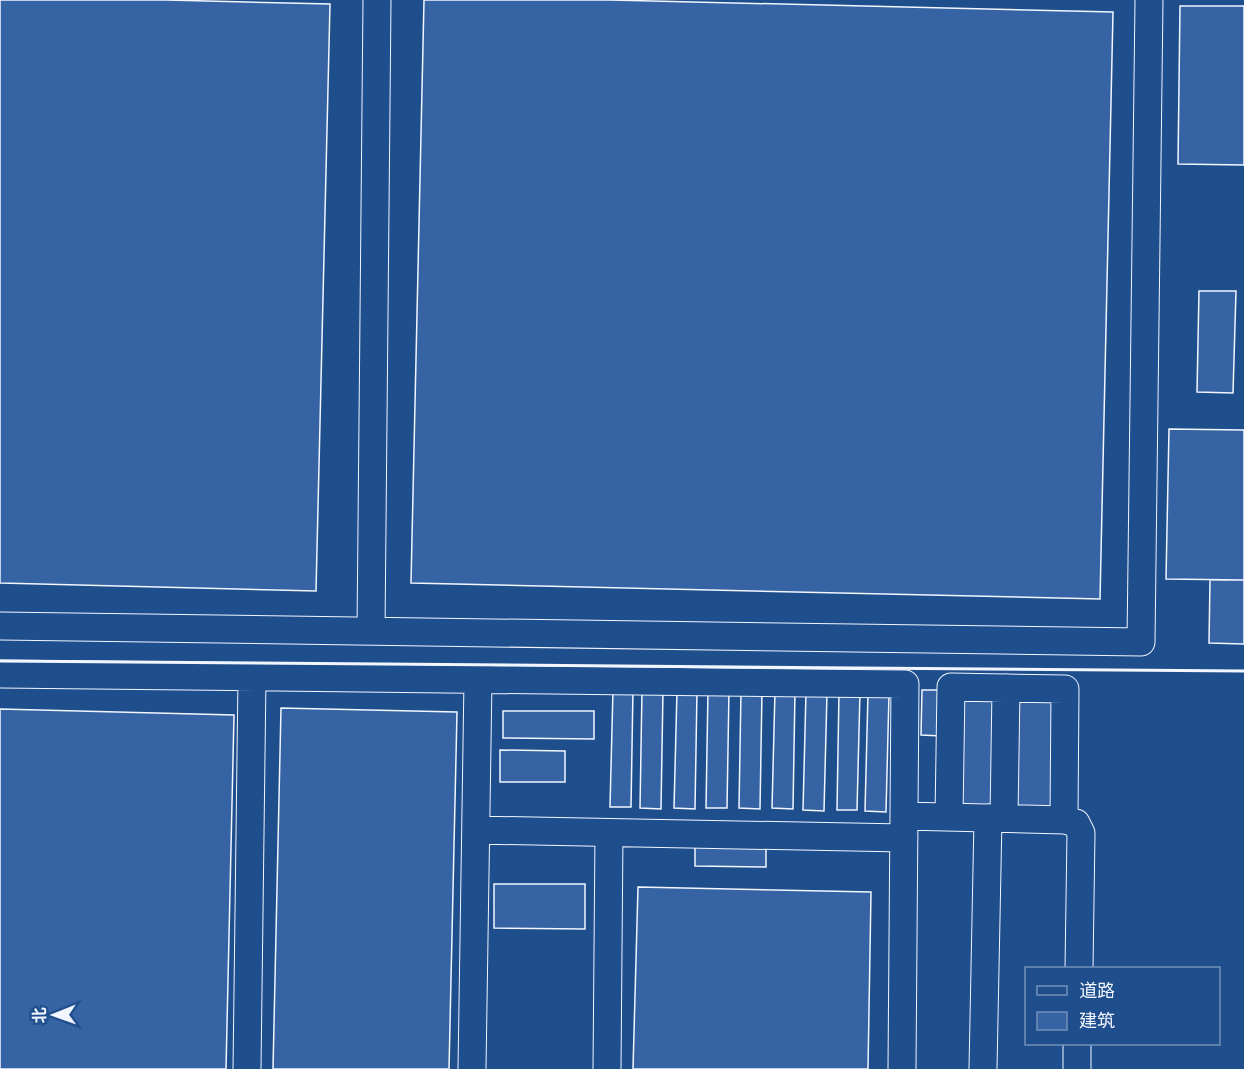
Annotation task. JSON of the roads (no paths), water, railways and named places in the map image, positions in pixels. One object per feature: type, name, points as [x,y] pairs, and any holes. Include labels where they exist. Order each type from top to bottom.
[{"type":"lane","points":[[371,632],[377,0]]},
{"type":"lane","points":[[0,626],[1141,642],[1149,0]]},
{"type":"lane","points":[[0,674],[905,684],[902,1069]]},
{"type":"lane","points":[[247,1069],[252,677]]},
{"type":"lane","points":[[472,1069],[478,679]]},
{"type":"lane","points":[[949,817],[951,687],[1065,689],[1064,820]]},
{"type":"lane","points":[[984,1069],[996,818],[1006,688]]},
{"type":"lane","points":[[476,830],[609,832],[904,827],[949,817],[1064,820],[1076,823],[1081,833],[1078,967]]},
{"type":"lane","points":[[607,1069],[609,832]]},
{"type":"lane","points":[[1077,1045],[1077,1069]]}]
